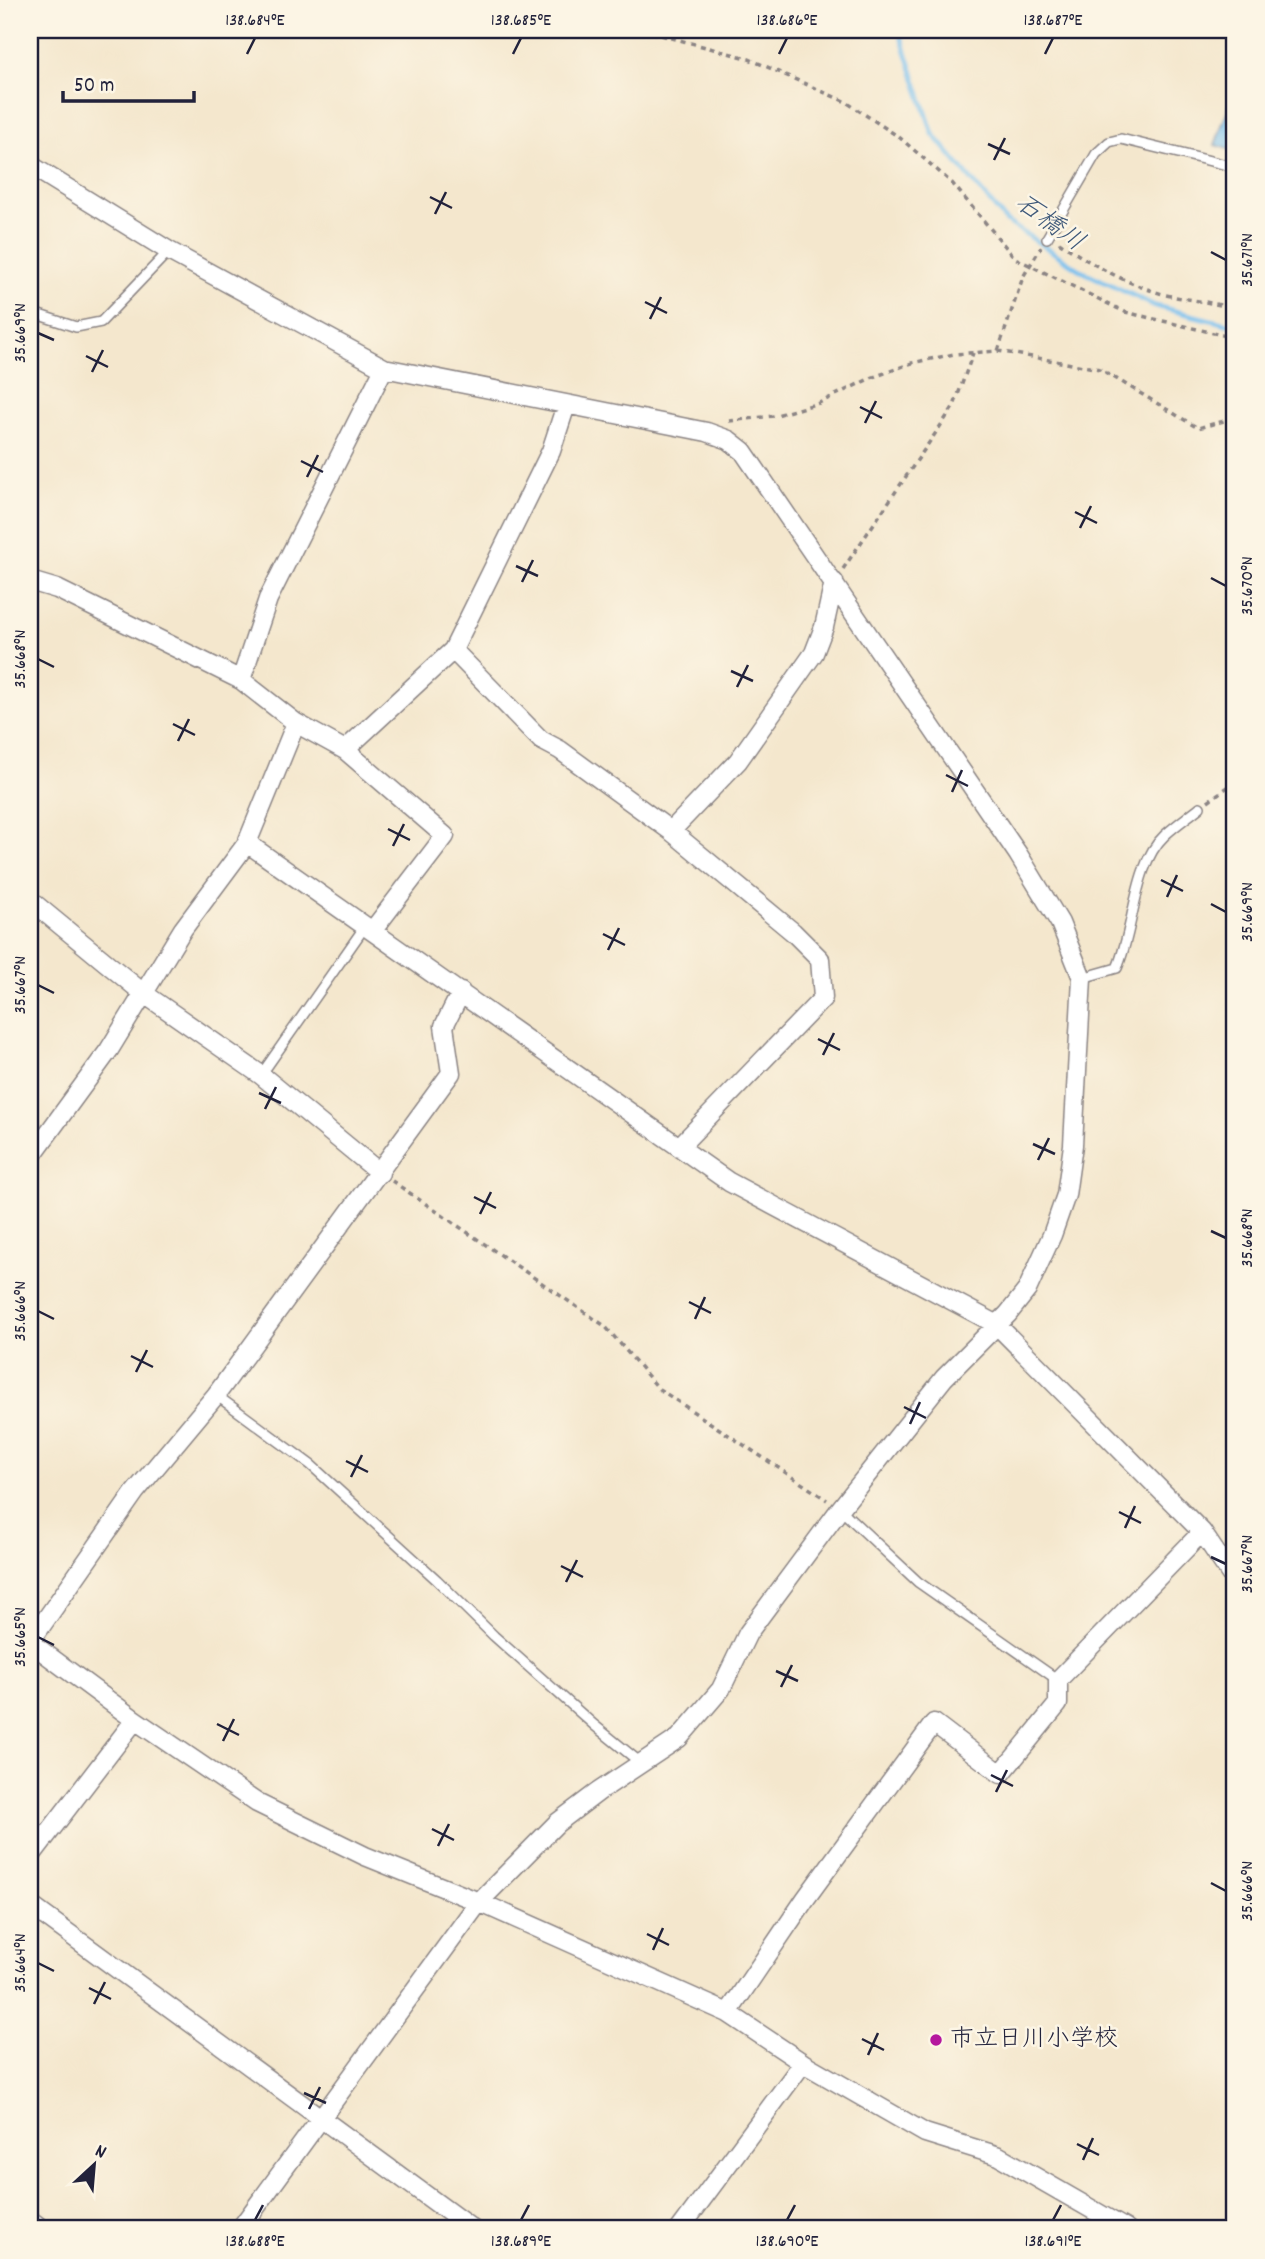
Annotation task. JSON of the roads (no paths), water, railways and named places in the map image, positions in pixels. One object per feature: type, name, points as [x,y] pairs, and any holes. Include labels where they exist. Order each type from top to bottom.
[{"type":"street","points":[[30,164],[169,251],[384,368],[707,432],[729,440],[743,451],[1018,854],[1060,923],[1082,978],[1073,1145],[1066,1195],[1052,1235],[1027,1290],[1009,1314],[944,1378],[840,1509],[748,1633],[721,1689],[679,1738],[598,1792],[557,1824],[479,1902],[240,2229]]},
{"type":"street","points":[[241,680],[268,599],[384,368]]},
{"type":"street","points":[[345,751],[453,650],[551,451],[566,405]]},
{"type":"street","points":[[30,581],[57,589],[241,680],[296,723],[345,751],[445,836],[369,928]]},
{"type":"street","points":[[671,831],[738,761],[814,653],[824,627],[834,582]]},
{"type":"street","points":[[453,650],[541,740],[560,750],[671,831],[793,932],[820,959],[823,998],[679,1147]]},
{"type":"street","points":[[30,1158],[109,1050],[183,929],[247,843],[296,723]]},
{"type":"street","points":[[247,843],[729,1182],[996,1324],[1202,1532],[1235,1581]]},
{"type":"street","points":[[30,900],[143,993],[261,1075],[380,1173]]},
{"type":"street","points":[[461,992],[444,1026],[451,1073],[216,1395],[135,1492],[30,1642],[135,1720],[257,1803],[365,1856],[479,1902],[728,2013],[803,2063],[925,2133],[999,2156],[1126,2229]]},
{"type":"street","points":[[728,2013],[806,1898],[934,1723],[1001,1774],[1058,1704],[1058,1679],[1202,1532]]},
{"type":"street","points":[[30,1857],[135,1720]]},
{"type":"street","points":[[30,1905],[472,2229]]},
{"type":"street","points":[[680,2229],[803,2063]]},
{"type":"street","points":[[30,2220],[42,2229]]},
{"type":"lane","points":[[1048,236],[1096,154],[1109,142],[1121,139],[1235,167]]},
{"type":"lane","points":[[30,312],[76,327],[101,322],[169,251]]},
{"type":"lane","points":[[1082,978],[1117,968],[1125,952],[1148,860],[1164,836],[1200,807]]},
{"type":"lane","points":[[261,1075],[369,928]]},
{"type":"lane","points":[[216,1395],[311,1465],[494,1636],[642,1764]]},
{"type":"lane","points":[[840,1509],[918,1583],[1058,1679]]},
{"type":"water","points":[[1235,90],[1235,151],[1215,145]]},
{"type":"waterway","name":"石橋川","points":[[899,30],[933,134],[1006,221],[1080,270],[1155,306],[1235,326]]},
{"type":"place","name":"市立日川小学校","points":[[936,2040]]}]
